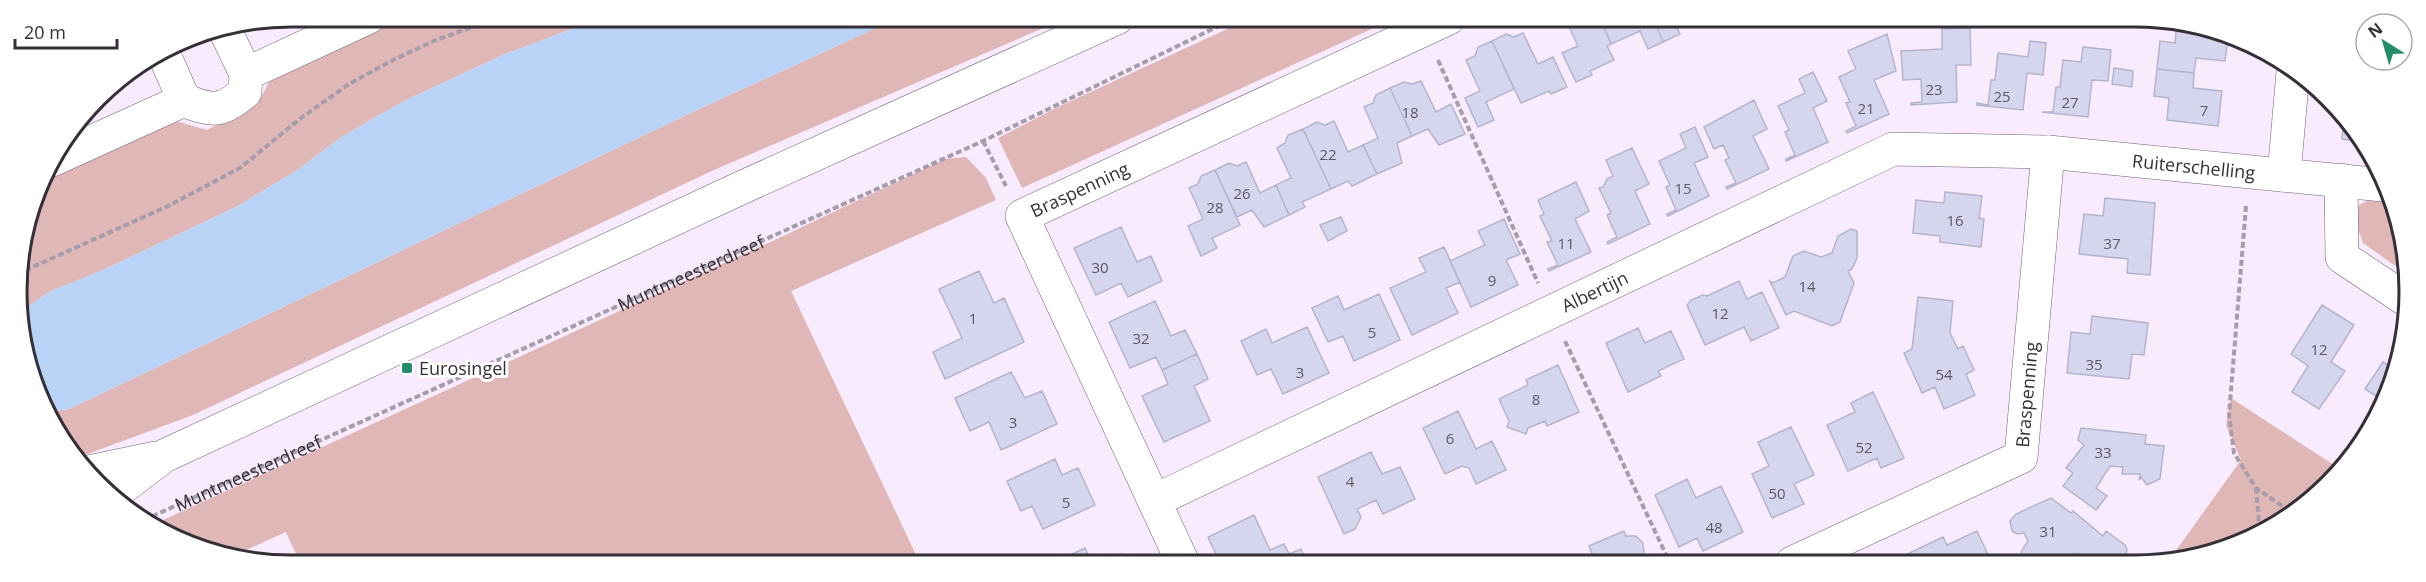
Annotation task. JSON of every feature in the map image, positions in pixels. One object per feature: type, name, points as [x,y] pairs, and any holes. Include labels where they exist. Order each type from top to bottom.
[{"type":"street","points":[[246,74],[347,27]]},
{"type":"street","points":[[119,490],[164,456],[753,182],[1097,27]]},
{"type":"street","name":"Braspenning","points":[[1179,555],[1022,216],[1430,27]]},
{"type":"street","points":[[166,58],[184,100],[203,108],[228,107],[245,92],[246,74],[227,35]]},
{"type":"street","points":[[2284,175],[2292,79]]},
{"type":"street","points":[[65,154],[184,100]]},
{"type":"street","name":"Albertijn","points":[[1154,501],[1893,149],[2048,152]]},
{"type":"street","name":"Braspenning","points":[[1809,555],[2021,456],[2048,152]]},
{"type":"street","name":"Ruiterschelling","points":[[2048,152],[2341,180]]},
{"type":"street","points":[[2376,184],[2341,180],[2342,257],[2399,295]]},
{"type":"street","points":[[97,470],[164,456]]},
{"type":"path","points":[[28,269],[166,207],[240,168],[301,118],[349,84],[436,40],[473,27]]},
{"type":"path","name":"Muntmeesterdreef","points":[[153,516],[983,141],[1217,27]]},
{"type":"path","points":[[983,141],[1022,216]]},
{"type":"path","points":[[2249,171],[2229,416],[2234,453],[2256,488],[2286,508]]},
{"type":"path","points":[[2256,488],[2259,524]]},
{"type":"shaded area","points":[[364,27],[577,27],[505,54],[402,102],[343,136],[299,169],[238,206],[101,271],[49,292],[28,307],[29,257],[32,239],[41,206],[56,170],[172,120],[207,130],[258,103],[277,67]]},
{"type":"shaded area","points":[[878,27],[1046,27],[714,170],[193,415],[85,455],[71,438],[55,411],[69,409],[699,109]]},
{"type":"shaded area","points":[[1231,27],[1376,27],[1022,188],[998,138],[1058,107]]},
{"type":"shaded area","points":[[966,157],[986,178],[996,200],[791,291],[916,555],[296,555],[286,532],[244,551],[206,541],[161,521],[781,237],[945,159]]},
{"type":"shaded area","points":[[2373,198],[2382,199],[2394,239],[2398,267],[2363,243],[2354,218],[2359,205]]},
{"type":"shaded area","points":[[2231,398],[2333,465],[2322,478],[2296,500],[2267,520],[2220,541],[2175,552],[2241,460],[2226,425]]},
{"type":"water","points":[[577,27],[878,27],[699,109],[69,409],[55,410],[36,359],[28,307],[49,292],[101,271],[238,206],[299,169],[343,136],[402,102],[505,54]]},
{"type":"building","points":[[1569,27],[1604,27],[1611,44],[1607,46],[1614,60],[1590,71],[1592,75],[1576,82],[1562,53],[1578,46]]},
{"type":"building","points":[[1604,27],[1657,27],[1663,42],[1648,49],[1640,31],[1611,44]]},
{"type":"building","points":[[1657,27],[1676,27],[1680,34],[1663,42]]},
{"type":"building","points":[[1970,28],[1971,65],[1956,65],[1957,102],[1911,105],[1911,103],[1922,102],[1921,79],[1903,80],[1901,51],[1942,49],[1942,29]]},
{"type":"building","points":[[2176,30],[2220,41],[2227,44],[2225,61],[2196,58],[2194,73],[2157,69],[2160,41],[2175,43]]},
{"type":"building","points":[[1523,33],[1538,64],[1553,57],[1567,87],[1551,94],[1549,91],[1521,103],[1492,41],[1506,34],[1514,37]]},
{"type":"building","points":[[1887,34],[1896,71],[1874,80],[1889,114],[1847,133],[1846,131],[1856,126],[1846,103],[1850,102],[1839,77],[1856,69],[1848,51]]},
{"type":"building","points":[[1492,41],[1514,89],[1486,102],[1494,120],[1478,127],[1465,98],[1480,91],[1466,60],[1475,56],[1478,47]]},
{"type":"building","points":[[2030,41],[2046,43],[2043,75],[2027,73],[2023,110],[1977,105],[1977,103],[1988,105],[1991,80],[1995,80],[1998,53],[2028,57]]},
{"type":"building","points":[[2083,47],[2111,50],[2108,81],[2092,80],[2088,117],[2042,112],[2053,112],[2056,87],[2060,87],[2063,60],[2081,62]]},
{"type":"building","points":[[2114,68],[2133,71],[2132,87],[2112,84]]},
{"type":"building","points":[[2157,69],[2194,73],[2193,88],[2222,91],[2218,126],[2167,120],[2169,98],[2154,96]]},
{"type":"building","points":[[1813,72],[1827,101],[1813,108],[1828,142],[1786,161],[1795,155],[1785,132],[1789,130],[1778,106],[1805,93],[1799,79]]},
{"type":"building","points":[[1421,81],[1436,112],[1451,104],[1465,134],[1439,145],[1428,129],[1412,136],[1390,88],[1404,82],[1412,84]]},
{"type":"building","points":[[1390,88],[1412,136],[1397,143],[1402,163],[1377,174],[1363,145],[1378,138],[1364,107],[1373,103],[1376,95]]},
{"type":"building","points":[[1754,100],[1767,129],[1753,136],[1769,169],[1727,189],[1726,187],[1736,183],[1725,160],[1729,158],[1723,145],[1714,149],[1704,127]]},
{"type":"building","points":[[1334,121],[1348,152],[1363,145],[1377,174],[1352,186],[1348,181],[1331,189],[1303,129],[1317,122],[1325,125]]},
{"type":"building","points":[[1695,127],[1708,157],[1694,163],[1709,196],[1668,216],[1667,214],[1676,210],[1666,187],[1670,185],[1659,161],[1686,148],[1680,134]]},
{"type":"building","points":[[1303,129],[1331,189],[1302,202],[1305,207],[1289,215],[1276,185],[1291,178],[1277,148],[1285,143],[1288,135]]},
{"type":"building","points":[[2343,129],[2352,140],[2342,139]]},
{"type":"building","points":[[1632,148],[1649,184],[1635,191],[1650,224],[1608,244],[1607,242],[1617,237],[1607,215],[1611,213],[1599,188],[1603,187],[1607,179],[1613,176],[1606,160]]},
{"type":"building","points":[[1246,162],[1260,193],[1276,185],[1289,215],[1264,227],[1252,210],[1237,217],[1215,170],[1229,163],[1237,166]]},
{"type":"building","points":[[1215,170],[1240,225],[1212,238],[1217,248],[1201,256],[1188,226],[1203,219],[1189,188],[1198,184],[1201,176]]},
{"type":"building","points":[[1576,182],[1589,211],[1575,219],[1591,252],[1549,271],[1548,269],[1558,265],[1547,242],[1552,241],[1540,216],[1544,214],[1538,200]]},
{"type":"building","points":[[1945,192],[1982,196],[1979,218],[1984,219],[1981,247],[1940,242],[1940,236],[1913,233],[1916,200],[1944,203]]},
{"type":"building","points":[[2105,198],[2155,203],[2150,275],[2127,273],[2128,259],[2079,254],[2084,214],[2103,216]]},
{"type":"building","points":[[1341,217],[1347,231],[1328,241],[1320,225]]},
{"type":"building","points":[[1504,219],[1520,254],[1506,260],[1518,285],[1471,307],[1450,261],[1485,245],[1478,231]]},
{"type":"building","points":[[1121,227],[1137,262],[1151,256],[1162,281],[1128,297],[1121,283],[1096,295],[1074,248]]},
{"type":"building","points":[[1851,229],[1857,231],[1857,258],[1852,269],[1848,271],[1854,283],[1840,322],[1832,326],[1794,311],[1786,315],[1770,281],[1773,283],[1785,277],[1793,256],[1804,251],[1821,257],[1832,253],[1838,236]]},
{"type":"building","points":[[1444,247],[1460,282],[1446,288],[1458,313],[1412,335],[1390,288],[1426,272],[1419,258]]},
{"type":"building","points":[[979,271],[994,303],[1004,298],[1024,342],[945,379],[933,352],[962,338],[939,289]]},
{"type":"building","points":[[1739,281],[1747,299],[1762,292],[1779,328],[1751,341],[1744,327],[1705,345],[1687,305],[1691,300],[1703,295],[1707,296]]},
{"type":"building","points":[[1379,294],[1400,340],[1354,361],[1343,336],[1328,342],[1312,308],[1338,296],[1344,310]]},
{"type":"building","points":[[1918,297],[1953,301],[1950,333],[1958,349],[1963,346],[1974,370],[1966,374],[1975,395],[1944,409],[1935,387],[1922,393],[1904,353],[1912,349]]},
{"type":"building","points":[[1155,301],[1171,336],[1185,330],[1197,354],[1162,370],[1156,357],[1130,368],[1109,322]]},
{"type":"building","points":[[2322,305],[2354,325],[2331,362],[2345,371],[2319,409],[2292,392],[2308,366],[2291,354]]},
{"type":"building","points":[[2092,316],[2148,323],[2144,355],[2132,354],[2129,379],[2067,373],[2071,332],[2090,334]]},
{"type":"building","points":[[1307,327],[1329,373],[1283,394],[1271,369],[1257,375],[1241,341],[1266,329],[1272,343]]},
{"type":"building","points":[[1638,328],[1645,343],[1671,331],[1684,359],[1658,371],[1661,376],[1628,392],[1606,343]]},
{"type":"building","points":[[1197,354],[1208,379],[1194,386],[1210,421],[1164,442],[1142,396],[1168,384],[1162,370]]},
{"type":"building","points":[[2383,362],[2388,365],[2377,397],[2365,389]]},
{"type":"building","points":[[1558,365],[1579,412],[1547,426],[1545,421],[1528,428],[1526,434],[1507,427],[1509,421],[1499,399],[1528,385],[1526,380]]},
{"type":"building","points":[[1011,372],[1025,398],[1042,391],[1057,424],[1001,450],[989,422],[970,431],[955,398]]},
{"type":"building","points":[[1873,392],[1904,458],[1881,468],[1877,458],[1848,471],[1827,425],[1855,412],[1851,403]]},
{"type":"building","points":[[1458,411],[1476,449],[1492,441],[1506,470],[1476,484],[1469,468],[1462,466],[1445,474],[1423,428]]},
{"type":"building","points":[[1791,427],[1814,475],[1794,484],[1804,504],[1772,518],[1752,474],[1769,466],[1758,442]]},
{"type":"building","points":[[2081,428],[2146,435],[2145,444],[2164,446],[2160,479],[2147,485],[2141,477],[2139,480],[2140,474],[2122,474],[2123,467],[2110,466],[2096,488],[2107,496],[2096,510],[2063,486],[2073,473],[2066,468],[2084,445],[2078,440]]},
{"type":"building","points":[[1371,452],[1382,474],[1400,467],[1415,499],[1383,514],[1376,500],[1357,509],[1361,517],[1355,529],[1344,534],[1318,477]]},
{"type":"building","points":[[1055,459],[1062,475],[1078,468],[1095,505],[1043,529],[1032,506],[1021,511],[1007,481]]},
{"type":"building","points":[[1687,479],[1696,498],[1721,486],[1743,532],[1703,551],[1697,538],[1679,547],[1655,495]]},
{"type":"building","points":[[2051,498],[2071,513],[2073,511],[2103,536],[2106,531],[2125,545],[2126,554],[2021,555],[2028,541],[2024,533],[2017,534],[2012,531],[2010,521],[2016,514]]},
{"type":"building","points":[[1254,515],[1270,550],[1284,544],[1289,554],[1301,549],[1304,555],[1216,555],[1208,537]]},
{"type":"building","points":[[1624,531],[1626,536],[1636,536],[1643,543],[1644,553],[1642,555],[1590,555],[1592,554],[1589,546]]},
{"type":"building","points":[[1977,531],[1988,555],[1905,555],[1943,537],[1947,545]]},
{"type":"building","points":[[1085,548],[1088,555],[1070,555]]},
{"type":"place","name":"Eurosingel","points":[[407,368]]}]
